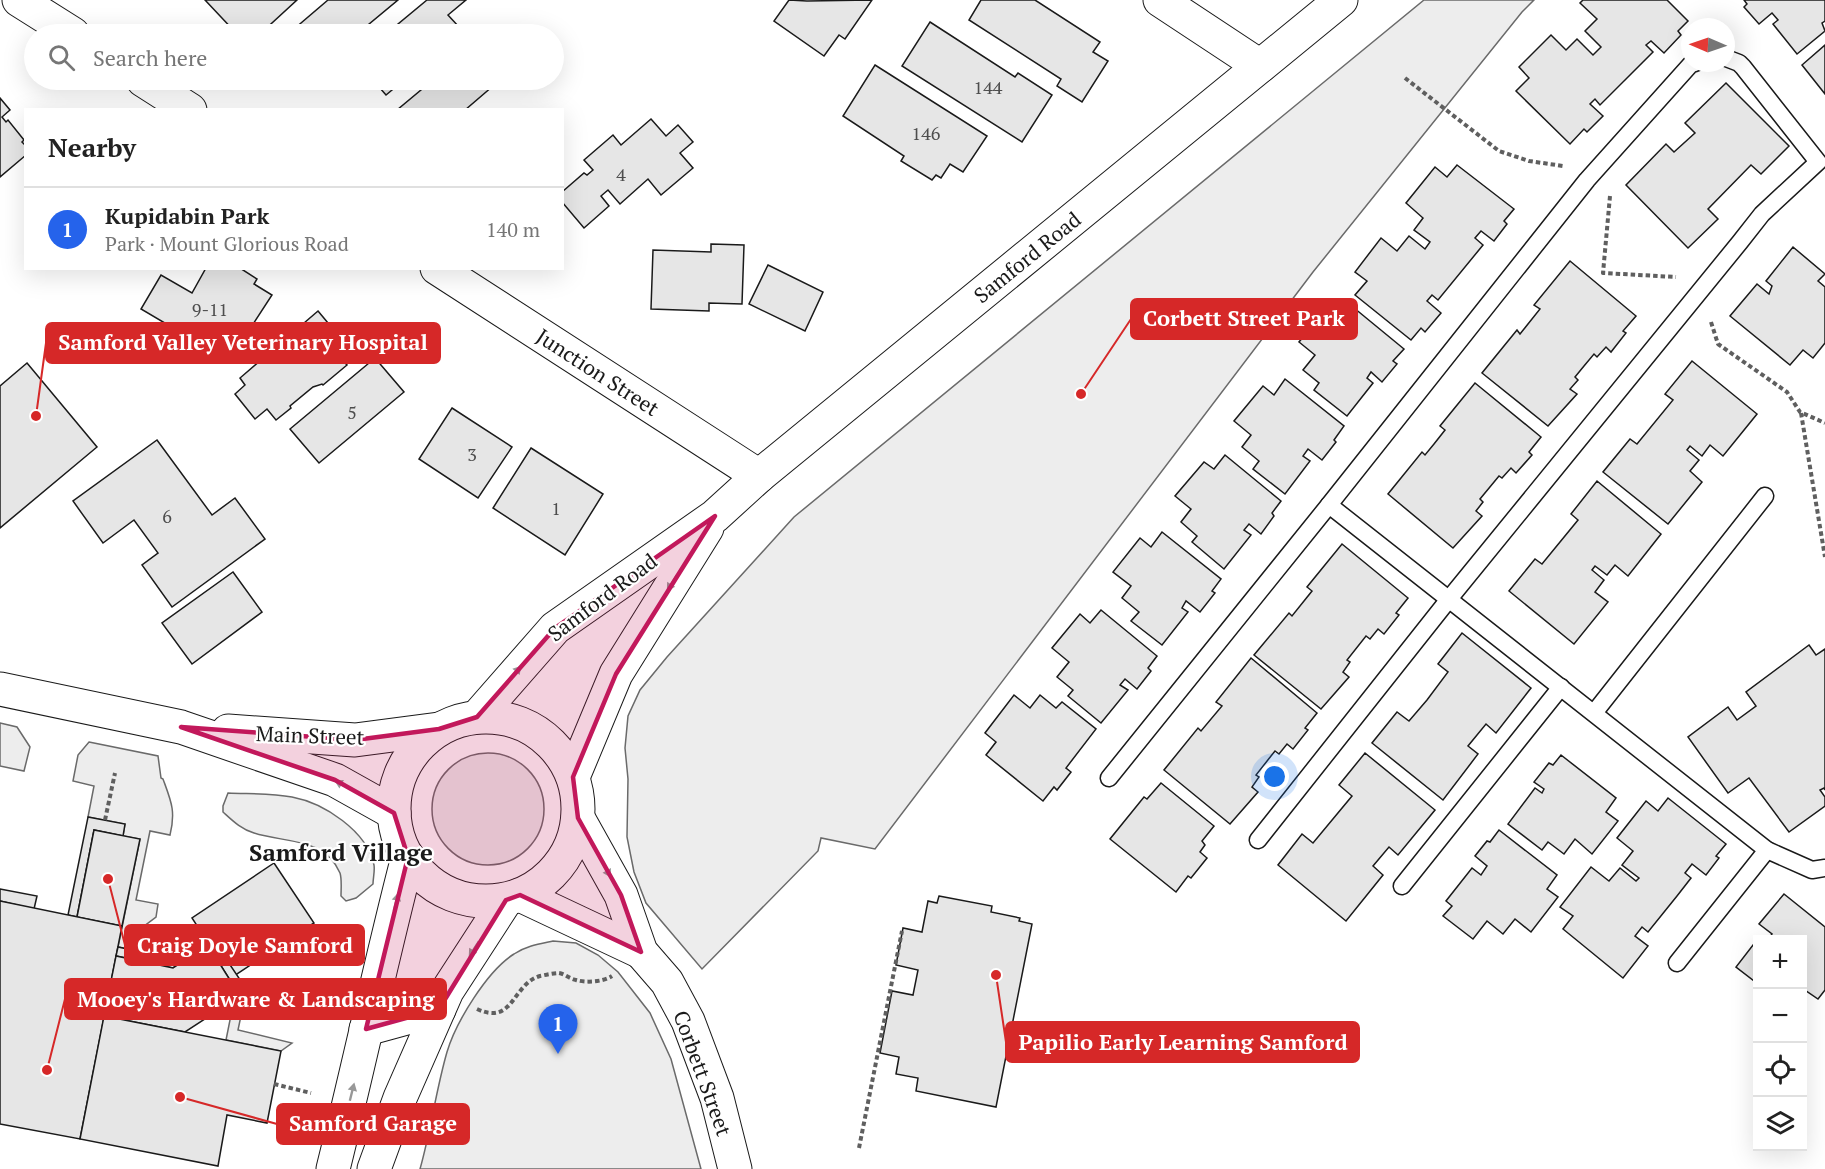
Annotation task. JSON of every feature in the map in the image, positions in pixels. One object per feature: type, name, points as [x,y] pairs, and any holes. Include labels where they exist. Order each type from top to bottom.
[{"type":"main road","points":[[19,0],[57,24]]},
{"type":"main road","points":[[1160,0],[1260,66]]},
{"type":"main road","name":"Samford Road","points":[[477,717],[555,628],[715,516],[759,476],[1341,0]]},
{"type":"main road","points":[[159,90],[187,108]]},
{"type":"main road","name":"Junction Street","points":[[440,270],[759,476]]},
{"type":"main road","name":"Samford Road","points":[[573,777],[616,674],[715,516]]},
{"type":"main road","name":"Main Street","points":[[0,689],[181,727],[335,780],[394,813]]},
{"type":"main road","points":[[477,717],[507,719],[535,730],[558,751],[573,777],[578,797],[578,818],[572,842],[560,865],[542,882],[513,897],[478,901],[450,894],[426,879],[408,857],[398,836],[394,813],[397,788],[405,764],[420,745],[439,729],[457,721],[477,717]]},
{"type":"main road","name":"Main Street","points":[[181,727],[355,740],[439,729]]},
{"type":"main road","name":"Corbett Street","points":[[578,818],[621,896],[629,962]]},
{"type":"main road","points":[[333,1169],[408,857]]},
{"type":"main road","points":[[454,1007],[447,991],[513,897]]},
{"type":"main road","name":"Corbett Street","points":[[513,897],[667,982],[688,1022],[717,1098],[735,1169]]},
{"type":"main road","points":[[366,1029],[454,1007]]},
{"type":"main road","points":[[374,1169],[400,1098],[454,1007]]},
{"type":"lane","points":[[1258,840],[1449,599],[1762,214],[1818,162],[1739,63],[1735,61]]},
{"type":"lane","points":[[1109,778],[1587,180],[1684,72]]},
{"type":"lane","points":[[1594,713],[1765,496]]},
{"type":"lane","points":[[1329,505],[1767,850],[1812,870],[1825,868]]},
{"type":"lane","points":[[1402,886],[1561,687]]},
{"type":"lane","points":[[1677,963],[1767,850]]},
{"type":"path","points":[[1405,78],[1498,151],[1529,161],[1564,166]]},
{"type":"path","points":[[1608,192],[1611,198],[1603,273],[1683,277]]},
{"type":"path","points":[[1709,316],[1718,344],[1786,392],[1800,412],[1825,557]]},
{"type":"path","points":[[1800,412],[1825,423]]},
{"type":"path","points":[[105,820],[115,773]]},
{"type":"path","points":[[859,1148],[902,931]]},
{"type":"path","points":[[454,1007],[485,1013],[502,1012],[512,1003],[526,983],[539,976],[560,973],[577,981],[607,979],[629,962]]},
{"type":"path","points":[[274,1084],[311,1093]]},
{"type":"highlighted area","points":[[715,516],[616,674],[573,777],[578,818],[621,895],[641,952],[520,895],[506,900],[439,1009],[366,1029],[408,857],[394,813],[335,780],[181,727],[355,740],[439,729],[477,717],[555,628]]},
{"type":"shaded area","points":[[1424,0],[1534,0],[1313,272],[875,849],[821,838],[818,851],[702,969],[646,903],[634,872],[627,837],[628,779],[625,748],[628,716],[640,690],[794,517]]},
{"type":"shaded area","points":[[0,723],[17,727],[30,747],[24,771],[0,766]]},
{"type":"shaded area","points":[[89,742],[158,756],[161,778],[170,800],[173,819],[170,835],[150,831],[136,900],[158,904],[156,917],[135,933],[147,948],[147,953],[118,947],[140,839],[123,836],[125,824],[88,817],[94,786],[73,781],[78,755]]},
{"type":"shaded area","points":[[488,753],[510,757],[528,769],[540,787],[544,809],[540,831],[528,849],[510,861],[488,865],[466,861],[448,849],[436,831],[432,809],[436,787],[448,769],[466,757]]},
{"type":"shaded area","points":[[228,793],[292,797],[330,812],[342,820],[363,841],[374,867],[373,884],[356,898],[346,901],[341,896],[340,873],[333,861],[314,847],[266,836],[241,827],[223,812]]},
{"type":"shaded area","points":[[553,941],[576,943],[598,955],[618,972],[650,1013],[671,1059],[701,1169],[420,1169],[447,1052],[465,1012],[493,972],[504,962],[523,949]]},
{"type":"shaded area","points":[[232,1010],[242,1011],[238,1030],[292,1043],[281,1051],[226,1040]]},
{"type":"building","points":[[205,0],[297,0],[271,24],[228,24]]},
{"type":"building","points":[[328,0],[398,0],[369,24],[300,24]]},
{"type":"building","points":[[427,0],[466,0],[448,15],[456,24],[398,24]]},
{"type":"building","points":[[789,0],[872,0],[845,39],[839,35],[824,56],[774,21]]},
{"type":"building","points":[[981,0],[1035,0],[1100,42],[1093,52],[1108,61],[1082,102],[1057,86],[1061,79],[969,20]]},
{"type":"building","points":[[1583,0],[1667,0],[1685,18],[1681,18],[1681,28],[1678,31],[1681,35],[1664,53],[1651,41],[1646,45],[1653,52],[1600,105],[1595,99],[1590,104],[1603,116],[1587,132],[1584,129],[1570,144],[1516,91],[1529,78],[1519,67],[1551,35],[1566,50],[1577,39],[1593,55],[1601,47],[1585,31],[1597,19],[1580,3]]},
{"type":"building","points":[[1744,0],[1825,0],[1825,21],[1822,23],[1825,31],[1797,54],[1773,24],[1778,20],[1772,13],[1759,24],[1744,7],[1747,4]]},
{"type":"building","points":[[930,22],[1015,77],[1018,73],[1052,95],[1022,142],[902,66]]},
{"type":"building","points":[[1825,45],[1825,94],[1802,65]]},
{"type":"building","points":[[875,65],[987,136],[963,172],[950,164],[941,178],[936,175],[932,180],[901,161],[904,156],[843,116]]},
{"type":"building","points":[[1726,83],[1789,146],[1761,174],[1751,165],[1708,209],[1718,219],[1688,248],[1626,185],[1666,144],[1674,152],[1695,133],[1685,123]]},
{"type":"building","points":[[382,90],[392,90],[386,95]]},
{"type":"building","points":[[421,90],[488,90],[467,108],[399,108]]},
{"type":"building","points":[[0,98],[10,110],[2,117],[6,122],[8,120],[24,140],[22,142],[24,157],[0,177]]},
{"type":"building","points":[[651,119],[666,136],[678,125],[693,142],[680,153],[693,168],[661,195],[648,179],[620,204],[608,190],[601,196],[609,206],[584,228],[564,204],[564,190],[584,173],[587,175],[593,170],[584,160],[613,135],[621,145]]},
{"type":"building","points":[[1457,165],[1514,209],[1504,221],[1507,224],[1494,241],[1481,231],[1475,238],[1483,245],[1438,300],[1432,295],[1427,301],[1441,313],[1425,332],[1421,328],[1411,340],[1355,295],[1367,281],[1355,272],[1381,238],[1397,251],[1409,236],[1425,249],[1430,242],[1414,230],[1423,218],[1406,203],[1435,167],[1447,177]]},
{"type":"building","points":[[711,244],[744,245],[742,304],[709,303],[709,311],[651,309],[653,250],[711,252]]},
{"type":"building","points":[[1793,247],[1825,274],[1818,281],[1825,287],[1825,343],[1813,358],[1803,350],[1790,365],[1730,316],[1757,284],[1769,294],[1772,286],[1766,281]]},
{"type":"building","points":[[1570,261],[1636,316],[1623,331],[1626,333],[1611,352],[1606,347],[1597,357],[1594,354],[1575,377],[1578,380],[1570,389],[1577,394],[1548,426],[1482,373],[1517,330],[1520,334],[1540,309],[1534,305]]},
{"type":"building","points":[[768,265],[823,292],[805,331],[749,304]]},
{"type":"building","points":[[205,270],[243,270],[257,279],[254,284],[272,295],[229,361],[141,309],[161,275],[192,293]]},
{"type":"building","points":[[1348,303],[1404,349],[1393,361],[1397,364],[1382,382],[1371,372],[1367,378],[1373,383],[1347,416],[1314,390],[1319,383],[1303,370],[1315,355],[1299,342],[1326,310],[1336,318]]},
{"type":"building","points":[[318,311],[348,347],[338,355],[347,365],[323,385],[313,387],[276,420],[267,409],[255,419],[235,394],[245,385],[240,378]]},
{"type":"building","points":[[375,358],[404,392],[319,463],[290,429]]},
{"type":"building","points":[[1692,361],[1757,414],[1723,456],[1710,445],[1702,456],[1690,446],[1687,450],[1699,460],[1690,471],[1702,482],[1668,524],[1603,472],[1630,439],[1637,444],[1673,400],[1665,394]]},
{"type":"building","points":[[27,363],[97,447],[0,528],[0,386]]},
{"type":"building","points":[[1285,379],[1344,426],[1334,440],[1336,442],[1322,460],[1308,449],[1303,456],[1310,461],[1285,494],[1253,469],[1259,461],[1242,447],[1251,435],[1234,421],[1263,386],[1274,395]]},
{"type":"building","points":[[1475,383],[1541,437],[1529,452],[1532,455],[1516,473],[1511,468],[1502,478],[1499,476],[1480,499],[1483,502],[1476,511],[1482,516],[1453,548],[1388,494],[1422,452],[1425,455],[1445,430],[1440,426]]},
{"type":"building","points":[[452,408],[512,447],[478,498],[419,459]]},
{"type":"building","points":[[157,440],[212,515],[235,498],[265,539],[172,607],[142,565],[158,553],[134,520],[103,543],[73,501]]},
{"type":"building","points":[[531,448],[603,494],[565,555],[493,508]]},
{"type":"building","points":[[1225,455],[1281,501],[1261,534],[1249,524],[1244,530],[1251,535],[1224,569],[1192,542],[1197,536],[1181,522],[1191,509],[1175,496],[1204,462],[1214,469]]},
{"type":"building","points":[[1597,481],[1661,534],[1628,576],[1615,565],[1607,575],[1595,566],[1592,570],[1604,580],[1595,592],[1608,602],[1574,644],[1509,591],[1535,559],[1542,564],[1578,520],[1571,514]]},
{"type":"building","points":[[1162,532],[1221,579],[1212,591],[1215,593],[1200,612],[1186,601],[1182,608],[1188,612],[1162,645],[1131,621],[1139,612],[1122,598],[1131,586],[1113,572],[1140,538],[1151,547]]},
{"type":"building","points":[[1342,544],[1408,598],[1396,613],[1399,615],[1384,634],[1378,629],[1370,639],[1366,636],[1347,660],[1350,662],[1343,672],[1349,677],[1321,709],[1254,655],[1289,613],[1292,616],[1312,591],[1307,587]]},
{"type":"building","points":[[233,572],[262,612],[192,664],[162,623]]},
{"type":"building","points":[[1101,610],[1157,656],[1148,668],[1151,671],[1137,689],[1125,679],[1120,685],[1128,690],[1101,723],[1068,696],[1073,690],[1057,677],[1069,662],[1052,648],[1080,614],[1090,623]]},
{"type":"building","points":[[1462,633],[1531,688],[1496,733],[1486,724],[1468,746],[1478,754],[1443,800],[1372,743],[1397,712],[1409,721],[1427,700],[1448,672],[1438,664]]},
{"type":"building","points":[[1809,645],[1816,655],[1825,649],[1825,790],[1824,788],[1820,790],[1825,797],[1825,806],[1789,832],[1749,778],[1728,793],[1688,737],[1728,707],[1737,720],[1756,706],[1746,692]]},
{"type":"building","points":[[1251,658],[1317,713],[1305,728],[1308,730],[1293,749],[1287,744],[1279,754],[1275,751],[1256,775],[1259,777],[1252,787],[1258,792],[1230,824],[1164,770],[1198,728],[1201,731],[1222,706],[1216,702]]},
{"type":"building","points":[[1014,695],[1030,708],[1040,695],[1056,708],[1062,702],[1096,729],[1066,768],[1071,772],[1057,790],[1054,787],[1043,801],[986,755],[996,742],[985,733]]},
{"type":"building","points":[[1365,753],[1435,810],[1398,855],[1389,847],[1373,866],[1383,875],[1346,921],[1278,865],[1302,834],[1313,843],[1352,796],[1339,785]]},
{"type":"building","points":[[1561,755],[1616,798],[1606,812],[1618,821],[1592,854],[1575,839],[1564,854],[1548,842],[1542,850],[1508,824],[1535,788],[1542,793],[1544,789],[1534,782],[1549,763],[1553,765]]},
{"type":"building","points":[[1161,783],[1214,826],[1202,841],[1205,845],[1200,852],[1207,858],[1191,878],[1188,876],[1176,892],[1110,839],[1144,797],[1147,799]]},
{"type":"building","points":[[1668,798],[1726,844],[1716,856],[1719,858],[1706,875],[1692,864],[1685,873],[1691,878],[1677,896],[1648,932],[1642,927],[1635,936],[1648,946],[1623,978],[1563,929],[1573,916],[1560,907],[1591,867],[1609,881],[1620,868],[1636,881],[1639,878],[1622,865],[1633,851],[1617,838],[1646,801],[1658,811]]},
{"type":"building","points":[[88,817],[125,824],[123,836],[94,830],[77,917],[68,915]]},
{"type":"building","points":[[94,830],[140,839],[122,926],[77,917]]},
{"type":"building","points":[[1499,830],[1557,875],[1547,889],[1558,897],[1531,932],[1515,919],[1503,934],[1487,921],[1473,939],[1443,916],[1452,906],[1446,901],[1472,868],[1481,875],[1487,866],[1475,856]]},
{"type":"building","points":[[274,863],[314,923],[231,978],[192,918]]},
{"type":"building","points":[[0,889],[37,896],[34,909],[0,901]]},
{"type":"building","points":[[1784,894],[1825,927],[1825,990],[1818,999],[1807,991],[1807,935],[1771,935],[1759,924]]},
{"type":"building","points":[[939,896],[992,906],[991,912],[1020,918],[1019,921],[1032,924],[996,1107],[916,1091],[918,1078],[896,1074],[899,1057],[880,1053],[892,991],[913,995],[918,970],[896,965],[903,928],[922,932],[928,901],[937,903]]},
{"type":"building","points":[[0,901],[122,926],[80,1139],[0,1124]]},
{"type":"building","points":[[210,935],[251,996],[232,1010],[228,1003],[240,996],[208,945],[173,968],[116,956],[118,947],[169,958],[176,957]]},
{"type":"building","points":[[208,945],[240,996],[185,1032],[104,1016],[116,956],[173,968]]},
{"type":"building","points":[[1753,945],[1753,980],[1736,967]]},
{"type":"building","points":[[104,1016],[281,1051],[267,1123],[227,1115],[218,1166],[80,1139]]},
{"type":"place","name":"Corbett Street Park","points":[[1081,394]]},
{"type":"place","name":"Samford Valley Veterinary Hospital","points":[[36,416]]},
{"type":"place","name":"Craig Doyle Samford","points":[[108,879]]},
{"type":"place","name":"Papilio Early Learning Samford","points":[[996,975]]},
{"type":"place","name":"Kupidabin Park","points":[[558,1054]]},
{"type":"place","name":"Mooey's Hardware & Landscaping","points":[[47,1070]]},
{"type":"place","name":"Samford Garage","points":[[180,1097]]},
{"type":"district","name":"Samford Village","points":[[341,852]]}]
